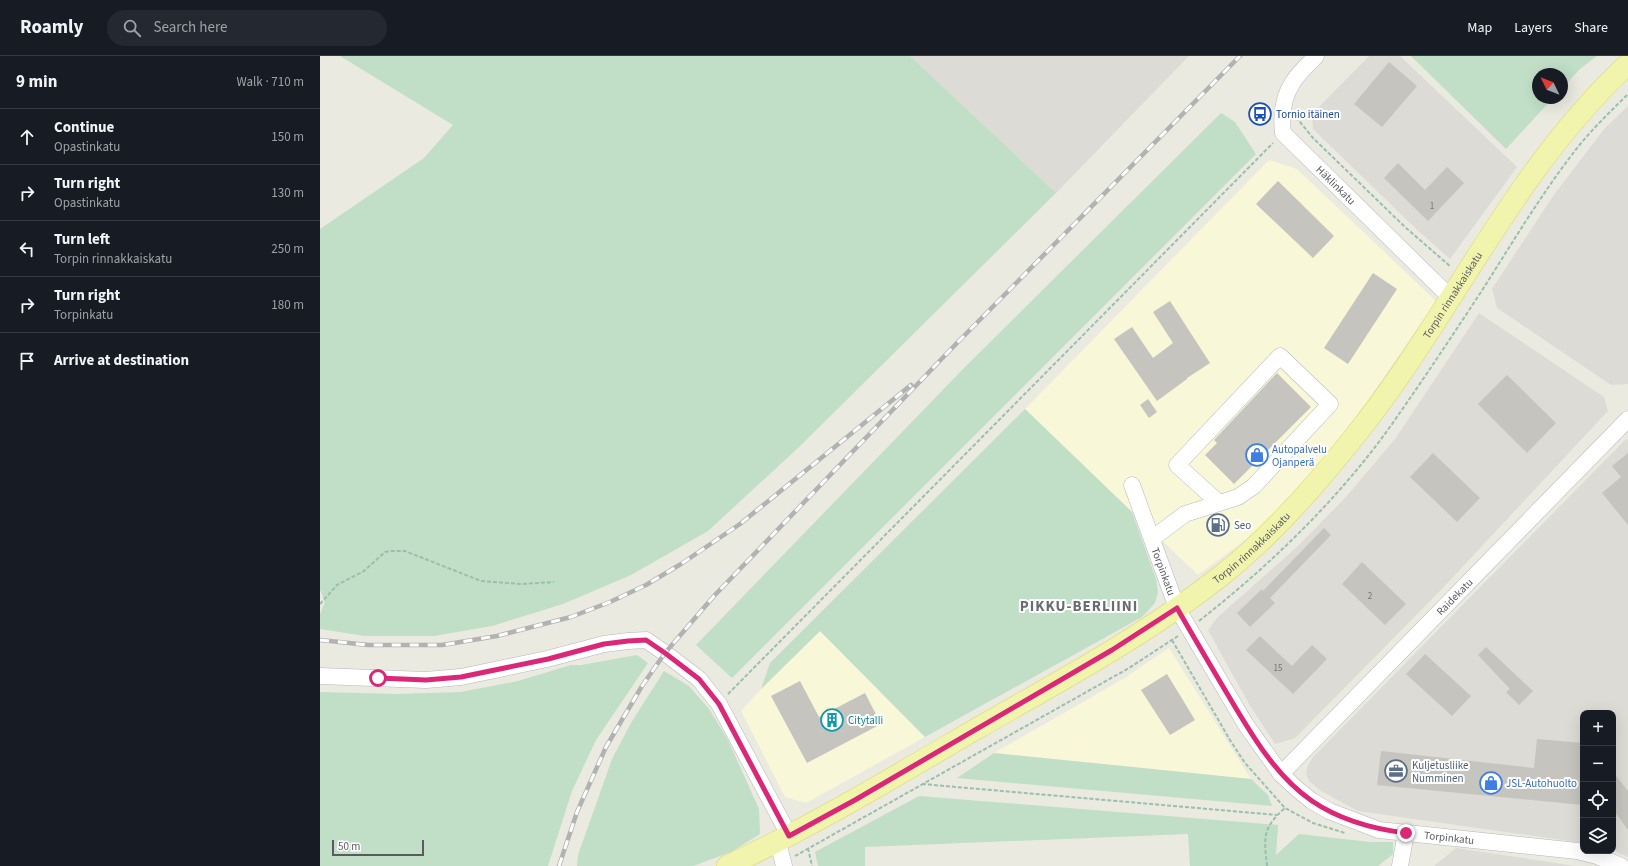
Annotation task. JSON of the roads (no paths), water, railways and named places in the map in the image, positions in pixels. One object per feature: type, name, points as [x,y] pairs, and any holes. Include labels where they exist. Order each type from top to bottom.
[{"type":"main road","name":"Torpin rinnakkaiskatu","points":[[727,866],[783,839],[855,800],[1112,650],[1177,608],[1224,574],[1252,549],[1328,469],[1357,434],[1451,298],[1522,188],[1549,150],[1610,80],[1628,64]]},
{"type":"street","name":"Häklinkatu","points":[[1316,56],[1292,82],[1284,103],[1281,118],[1283,133],[1451,298]]},
{"type":"street","points":[[1153,538],[1185,514],[1238,496],[1254,486],[1330,404],[1280,356],[1176,465],[1218,502]]},
{"type":"street","name":"Raidekatu","points":[[1281,774],[1628,419]]},
{"type":"street","name":"Torpinkatu","points":[[1132,485],[1153,538],[1177,608],[1188,628],[1246,725],[1281,774],[1312,801],[1329,811],[1379,830],[1577,851],[1597,856],[1621,866]]},
{"type":"street","points":[[320,676],[426,680],[461,677],[548,659],[604,644],[646,640],[699,679],[719,704],[783,839],[783,864]]},
{"type":"street","points":[[1404,863],[1406,833]]},
{"type":"railway","points":[[559,866],[577,812],[606,747],[642,686],[665,653],[714,596],[955,345],[1240,56]]},
{"type":"railway","points":[[320,640],[368,645],[442,645],[497,636],[571,617],[610,602],[646,585],[681,564],[740,524],[911,385]]},
{"type":"place","name":"Tornio itäinen","points":[[1260,114]]},
{"type":"place","name":"Autopalvelu Ojanperä","points":[[1257,455]]},
{"type":"place","name":"Seo","points":[[1218,525]]},
{"type":"place","name":"Citytalli","points":[[832,720]]},
{"type":"place","name":"Kuljetusliike Numminen","points":[[1396,771]]},
{"type":"place","name":"JSL-Autohuolto","points":[[1491,783]]},
{"type":"district","name":"PIKKU-BERLIINI","points":[[1079,606]]}]
